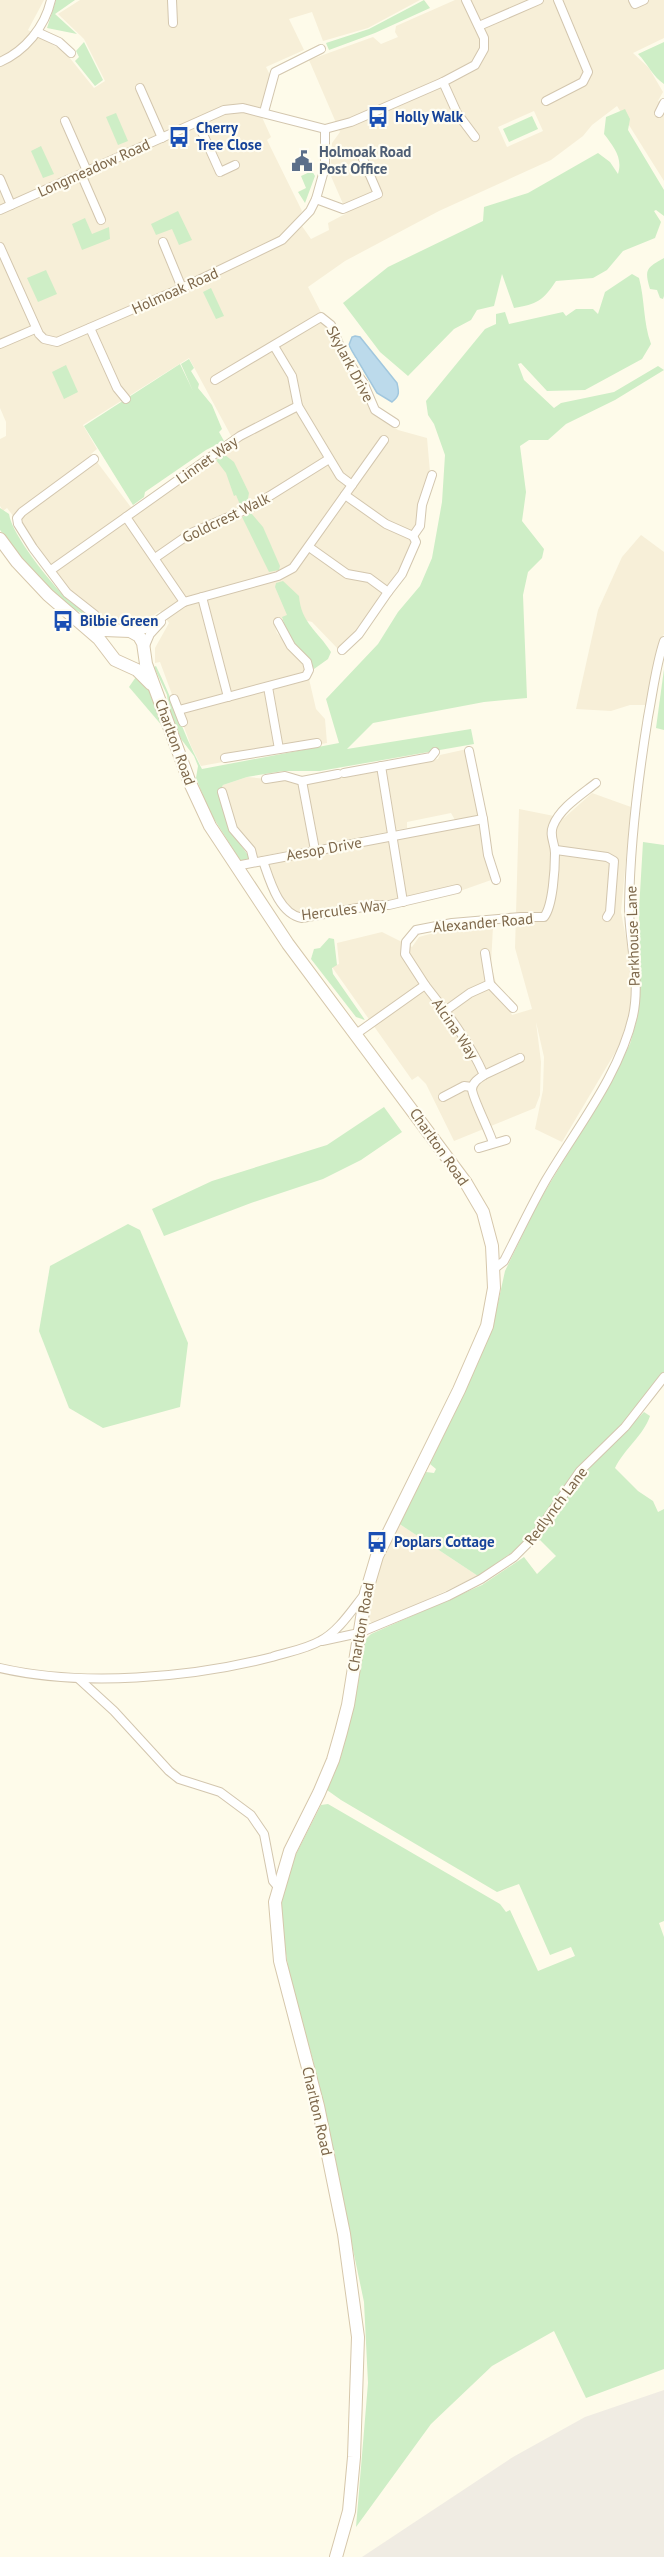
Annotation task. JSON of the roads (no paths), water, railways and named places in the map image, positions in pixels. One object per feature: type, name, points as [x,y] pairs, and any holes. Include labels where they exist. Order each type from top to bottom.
[{"type":"street","points":[[0,62],[21,48],[38,32],[51,0]]},
{"type":"street","points":[[172,0],[173,22]]},
{"type":"street","points":[[325,129],[351,122],[475,65],[480,58],[484,38],[466,0]]},
{"type":"street","points":[[479,26],[538,0]]},
{"type":"street","points":[[546,101],[583,82],[588,72],[558,0]]},
{"type":"street","points":[[633,0],[635,4],[644,0]]},
{"type":"street","points":[[38,32],[58,42],[71,52]]},
{"type":"street","points":[[264,112],[275,72],[321,50]]},
{"type":"street","points":[[442,82],[457,113],[475,137]]},
{"type":"street","points":[[140,88],[162,138]]},
{"type":"street","points":[[658,113],[664,103]]},
{"type":"street","name":"Longmeadow Road","points":[[0,210],[233,108],[264,112],[325,129]]},
{"type":"street","points":[[65,121],[101,220]]},
{"type":"street","points":[[198,123],[220,172],[235,165]]},
{"type":"street","name":"Holmoak Road","points":[[36,329],[44,339],[57,342],[182,288],[282,240],[310,211],[316,199],[325,167],[325,129]]},
{"type":"street","points":[[316,199],[343,209],[378,194],[363,159]]},
{"type":"street","points":[[0,179],[12,205]]},
{"type":"street","points":[[163,242],[182,288]]},
{"type":"street","points":[[0,247],[2,259],[36,329],[0,344]]},
{"type":"street","name":"Skylark Drive","points":[[215,380],[321,317],[327,320],[344,356],[363,382],[369,402],[375,410],[395,423]]},
{"type":"street","points":[[90,328],[117,388],[126,399]]},
{"type":"street","points":[[274,346],[292,376],[298,406],[340,476],[352,485]]},
{"type":"street","name":"Linnet Way","points":[[51,570],[225,446],[298,406]]},
{"type":"street","points":[[126,665],[137,662],[150,634],[184,602],[284,574],[293,568],[384,440]]},
{"type":"street","points":[[94,459],[18,514],[18,524],[67,592],[95,615]]},
{"type":"street","name":"Goldcrest Walk","points":[[155,558],[191,533],[252,507],[329,459]]},
{"type":"street","points":[[413,536],[420,526],[422,505],[432,475]]},
{"type":"street","points":[[342,650],[359,634],[402,574],[416,542],[413,536],[386,524],[345,495]]},
{"type":"street","points":[[126,517],[184,602]]},
{"type":"street","name":"Charlton Road","points":[[0,539],[17,562],[48,595],[99,639],[120,663],[137,670],[156,689]]},
{"type":"street","points":[[309,548],[347,574],[369,578],[388,592]]},
{"type":"street","points":[[202,597],[228,697]]},
{"type":"street","points":[[111,655],[111,644],[116,635],[145,628],[168,615]]},
{"type":"street","name":"Charlton Road","points":[[79,621],[96,628],[139,636],[146,664],[190,783],[210,826],[288,944],[466,1183],[483,1212],[495,1268],[490,1312],[480,1346],[377,1556],[366,1593],[348,1705],[333,1760],[284,1866],[278,1887],[275,1917],[280,1960],[318,2106],[342,2222],[358,2337],[353,2468],[349,2511],[339,2555]]},
{"type":"street","points":[[179,710],[298,680],[308,674],[307,662],[291,646],[278,622]]},
{"type":"street","name":"Parkhouse Lane","points":[[495,1268],[504,1261],[546,1180],[589,1111],[623,1046],[633,1015],[636,982],[629,909],[631,860],[642,754],[658,657],[664,641]]},
{"type":"street","points":[[268,687],[279,749]]},
{"type":"street","points":[[174,699],[183,722]]},
{"type":"street","points":[[225,758],[317,743]]},
{"type":"street","points":[[469,751],[488,855],[496,880]]},
{"type":"street","points":[[266,779],[285,776],[302,781],[431,757],[435,752]]},
{"type":"street","points":[[381,766],[403,902]]},
{"type":"street","points":[[302,781],[315,850]]},
{"type":"street","name":"Alexander Road","points":[[425,985],[405,954],[406,942],[416,930],[452,923],[544,917],[547,914],[556,850],[551,842],[552,828],[557,817],[596,783]]},
{"type":"street","points":[[222,792],[233,829],[259,862]]},
{"type":"street","name":"Aesop Drive","points":[[236,866],[483,819]]},
{"type":"street","points":[[556,850],[607,857],[614,861],[610,912],[607,917]]},
{"type":"street","name":"Hercules Way","points":[[259,862],[286,909],[302,918],[403,902],[457,889]]},
{"type":"street","points":[[485,953],[490,984],[513,1008]]},
{"type":"street","points":[[445,1011],[470,993],[490,984]]},
{"type":"street","points":[[356,1034],[425,985]]},
{"type":"street","name":"Alcina Way","points":[[425,985],[471,1048],[484,1075]]},
{"type":"street","name":"Alcina Way","points":[[472,1087],[484,1075],[520,1058]]},
{"type":"street","points":[[443,1097],[464,1086],[472,1087],[473,1096],[493,1143]]},
{"type":"street","points":[[479,1148],[506,1140]]},
{"type":"street","name":"Redlynch Lane","points":[[0,1668],[79,1679],[212,1669],[303,1649],[322,1641],[359,1633],[448,1596],[481,1579],[524,1549],[580,1471],[625,1426],[664,1377]]},
{"type":"street","points":[[322,1641],[366,1593]]},
{"type":"street","points":[[79,1679],[114,1711],[169,1772],[179,1779],[220,1792],[251,1815],[264,1834],[273,1881],[278,1887]]},
{"type":"street","points":[[269,1857],[275,1863],[284,1866]]},
{"type":"water","points":[[352,337],[360,337],[397,383],[398,394],[392,402],[377,393],[352,351],[349,345]]},
{"type":"place","name":"Holly Walk","points":[[378,117]]},
{"type":"place","name":"Cherry Tree Close","points":[[179,137]]},
{"type":"place","name":"Holmoak Road Post Office","points":[[302,161]]},
{"type":"place","name":"Bilbie Green","points":[[63,621]]},
{"type":"place","name":"Poplars Cottage","points":[[377,1542]]}]
